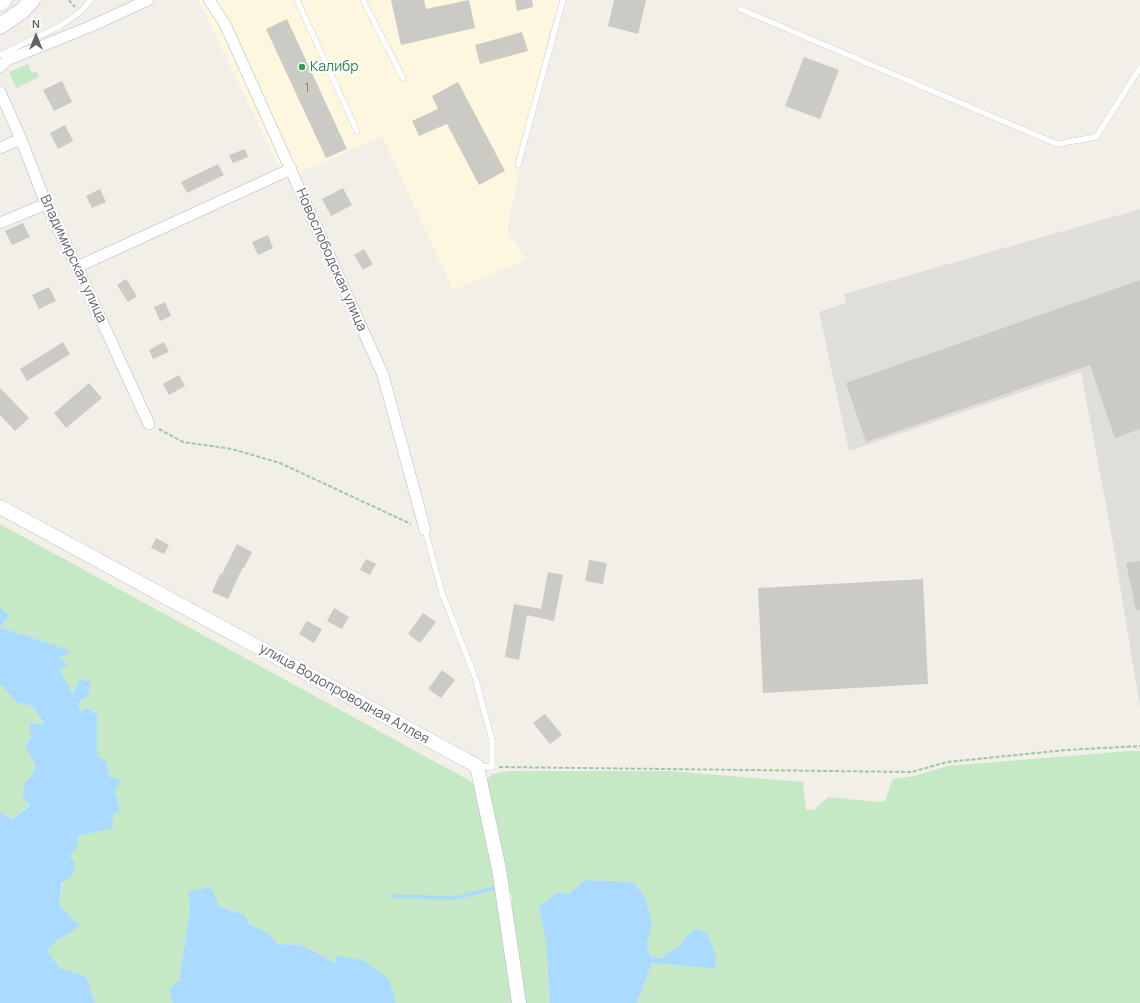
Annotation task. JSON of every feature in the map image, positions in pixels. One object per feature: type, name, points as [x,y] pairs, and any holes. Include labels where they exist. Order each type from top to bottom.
[{"type":"main road","points":[[0,3],[4,0]]},
{"type":"main road","points":[[0,26],[22,10],[32,0]]},
{"type":"street","points":[[0,67],[7,60],[89,27],[146,0]]},
{"type":"street","name":"Новослободская улица","points":[[209,0],[225,24],[383,375],[425,530]]},
{"type":"street","name":"Владимирская улица","points":[[0,92],[21,139],[46,204],[149,424]]},
{"type":"street","points":[[0,148],[21,139]]},
{"type":"street","points":[[76,267],[291,169]]},
{"type":"street","points":[[0,223],[46,204]]},
{"type":"street","name":"улица Водопроводная Аллея","points":[[0,507],[477,766]]},
{"type":"street","points":[[477,766],[499,869],[519,1003]]},
{"type":"lane","points":[[0,55],[60,26],[80,12],[91,0]]},
{"type":"lane","points":[[297,0],[357,131]]},
{"type":"lane","points":[[363,0],[403,78]]},
{"type":"lane","points":[[518,165],[563,0]]},
{"type":"lane","points":[[740,9],[1056,144],[1096,137],[1140,68]]},
{"type":"lane","points":[[425,530],[442,593],[475,677],[492,740],[492,767],[477,766]]},
{"type":"path","points":[[149,424],[183,442],[232,449],[280,463],[425,530]]},
{"type":"path","points":[[492,767],[912,772],[947,762],[1066,750],[1140,746]]},
{"type":"shaded area","points":[[198,0],[561,0],[548,36],[507,229],[526,260],[453,290],[382,136],[285,179]]},
{"type":"shaded area","points":[[1140,209],[1140,707],[1113,542],[1081,372],[849,451],[819,312],[846,303],[844,294]]},
{"type":"green space","points":[[28,64],[32,73],[36,71],[39,77],[16,88],[9,72]]},
{"type":"green space","points":[[0,524],[472,782],[491,854],[512,1003],[396,1003],[389,979],[336,956],[336,963],[301,945],[278,944],[268,933],[248,923],[245,915],[219,906],[188,891],[190,909],[179,980],[169,989],[173,1003],[95,1003],[86,976],[60,968],[47,950],[57,941],[80,926],[59,904],[66,868],[78,840],[78,836],[121,809],[109,776],[107,762],[97,755],[97,714],[89,708],[81,713],[78,703],[89,695],[73,694],[60,670],[60,657],[71,651],[0,627],[10,616],[0,607]]},
{"type":"green space","points":[[0,684],[17,703],[33,706],[44,726],[29,724],[31,738],[25,746],[36,766],[31,776],[25,782],[30,804],[13,819],[0,812]]},
{"type":"green space","points":[[1140,751],[1140,1003],[637,1003],[652,963],[715,969],[687,936],[680,945],[661,958],[650,956],[647,945],[652,924],[646,900],[641,891],[633,882],[585,880],[568,894],[539,907],[546,942],[550,1003],[526,1003],[512,908],[512,894],[510,895],[485,783],[492,774],[510,771],[669,771],[803,782],[806,810],[814,810],[828,797],[878,802],[885,801],[893,779],[914,776],[948,766]]},
{"type":"water","points":[[0,607],[10,616],[0,627]]},
{"type":"water","points":[[0,627],[72,651],[60,657],[67,665],[60,670],[73,694],[80,679],[90,682],[89,695],[78,703],[81,712],[88,708],[97,714],[97,755],[107,762],[109,776],[120,780],[115,792],[121,810],[113,814],[113,828],[78,836],[77,847],[70,856],[75,863],[73,875],[62,882],[59,904],[80,926],[57,941],[47,950],[60,968],[86,976],[95,1003],[0,1003],[0,812],[13,819],[30,805],[22,797],[25,782],[31,776],[36,766],[25,746],[31,738],[29,723],[44,725],[33,706],[17,703],[0,684]]},
{"type":"water","points":[[585,880],[633,882],[641,891],[646,900],[652,924],[647,945],[650,956],[661,958],[680,945],[687,936],[696,929],[708,933],[716,957],[715,969],[652,963],[637,1003],[550,1003],[546,942],[539,907],[557,893],[568,894]]},
{"type":"water","points":[[211,887],[219,906],[245,915],[248,923],[268,933],[278,944],[301,945],[336,963],[336,956],[363,960],[389,979],[396,1003],[173,1003],[169,989],[179,980],[190,909],[188,891]]},
{"type":"building","points":[[391,0],[424,0],[426,9],[469,0],[475,28],[401,45]]},
{"type":"building","points":[[515,0],[532,0],[533,7],[517,11]]},
{"type":"building","points":[[614,0],[646,0],[638,34],[608,26]]},
{"type":"building","points":[[287,19],[347,149],[326,158],[266,29]]},
{"type":"building","points":[[522,32],[528,51],[480,64],[475,45]]},
{"type":"building","points":[[804,57],[839,70],[820,119],[785,106]]},
{"type":"building","points":[[62,81],[72,102],[54,111],[43,90]]},
{"type":"building","points":[[458,82],[505,171],[479,185],[447,124],[419,136],[412,121],[438,109],[432,96]]},
{"type":"building","points":[[65,125],[73,141],[58,149],[50,133]]},
{"type":"building","points":[[245,149],[248,157],[233,163],[229,155]]},
{"type":"building","points":[[218,164],[224,175],[187,193],[181,182]]},
{"type":"building","points":[[343,188],[352,205],[331,216],[322,199]]},
{"type":"building","points":[[100,189],[106,202],[92,208],[86,196]]},
{"type":"building","points":[[23,223],[30,237],[12,245],[5,231]]},
{"type":"building","points":[[268,235],[273,248],[258,255],[252,242]]},
{"type":"building","points":[[364,249],[373,264],[363,270],[354,255]]},
{"type":"building","points":[[126,279],[137,296],[128,302],[117,285]]},
{"type":"building","points":[[1140,280],[1140,429],[1115,438],[1090,365],[866,442],[846,383]]},
{"type":"building","points":[[49,287],[56,301],[39,309],[32,295]]},
{"type":"building","points":[[165,302],[171,316],[160,321],[154,307]]},
{"type":"building","points":[[63,342],[70,354],[27,381],[20,369]]},
{"type":"building","points":[[164,342],[169,352],[153,359],[149,350]]},
{"type":"building","points":[[179,375],[185,386],[169,395],[163,384]]},
{"type":"building","points":[[89,383],[102,398],[66,428],[54,413]]},
{"type":"building","points":[[0,388],[29,418],[15,431],[0,415]]},
{"type":"building","points":[[156,538],[169,545],[164,554],[151,548]]},
{"type":"building","points":[[237,544],[252,552],[228,599],[212,592],[220,574],[222,574]]},
{"type":"building","points":[[366,559],[376,564],[370,575],[360,570]]},
{"type":"building","points":[[589,560],[607,563],[603,584],[585,581]]},
{"type":"building","points":[[1140,561],[1140,610],[1136,610],[1126,563]]},
{"type":"building","points":[[548,572],[563,575],[554,621],[527,615],[519,660],[505,657],[514,604],[541,609]]},
{"type":"building","points":[[923,579],[928,684],[763,693],[758,588]]},
{"type":"building","points":[[334,608],[349,617],[342,629],[327,621]]},
{"type":"building","points":[[423,613],[436,622],[420,643],[408,634]]},
{"type":"building","points":[[307,621],[322,629],[314,643],[299,634]]},
{"type":"building","points":[[442,670],[455,680],[441,698],[428,689]]},
{"type":"building","points":[[545,714],[562,735],[550,744],[533,723]]},
{"type":"waterway","points":[[392,896],[455,898],[499,887]]},
{"type":"place","name":"Калибр","points":[[302,67]]}]
